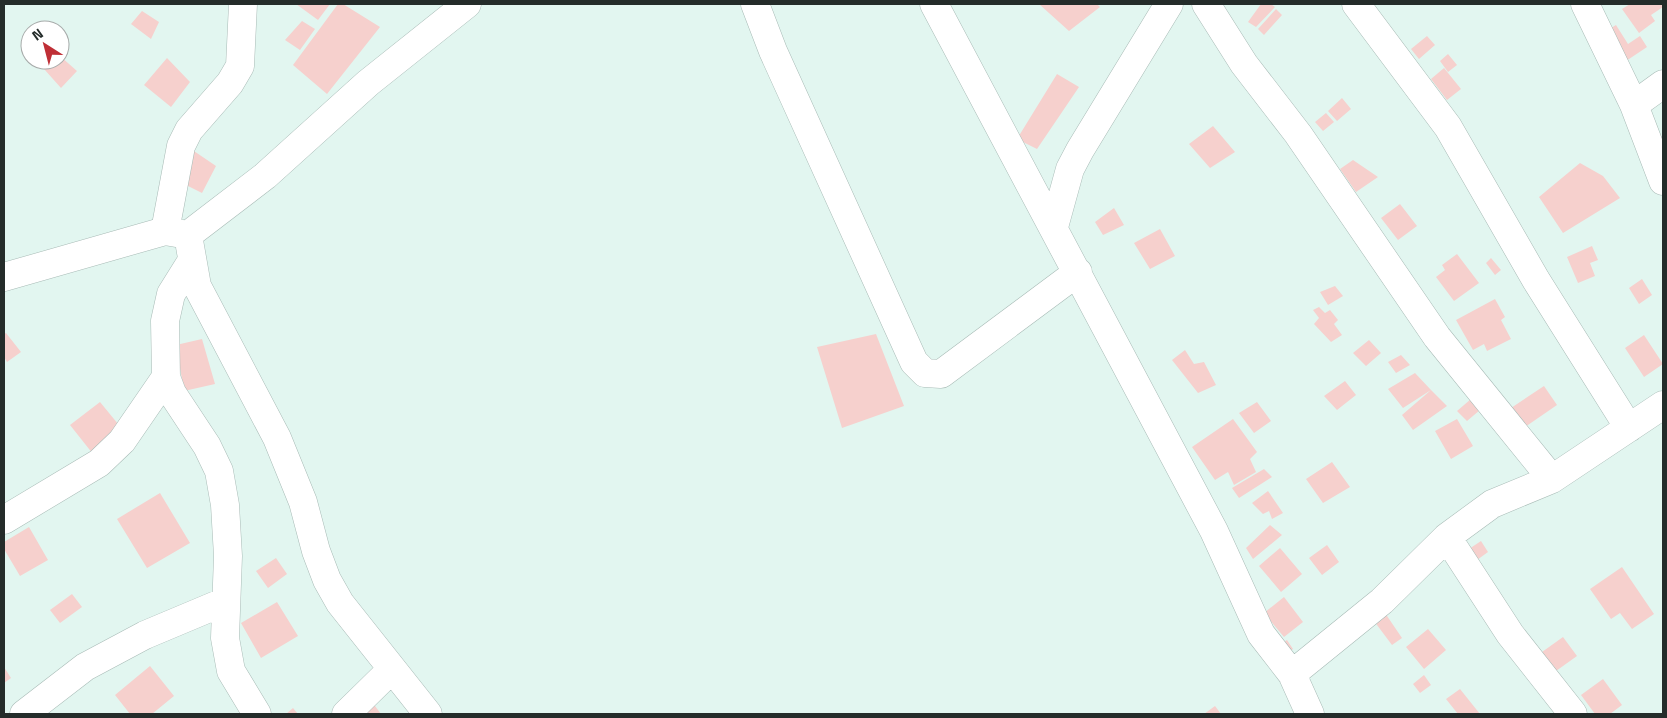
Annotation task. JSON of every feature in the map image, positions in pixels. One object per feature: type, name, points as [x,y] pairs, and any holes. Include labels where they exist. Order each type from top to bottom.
[{"type":"street","points":[[243,4],[240,66],[230,84],[189,130],[181,146],[176,233],[191,262],[197,286],[277,438],[303,502],[316,550],[327,580],[340,603],[428,714]]},
{"type":"street","points":[[4,277],[176,233],[265,176],[368,82],[467,4]]},
{"type":"street","points":[[755,4],[773,51],[910,354],[914,362],[925,373],[941,374],[1078,272]]},
{"type":"street","points":[[934,4],[1214,531],[1261,634],[1292,674],[1311,713]]},
{"type":"street","points":[[1054,227],[1070,169],[1169,4]]},
{"type":"street","points":[[1206,4],[1244,64],[1298,134],[1438,336],[1552,479]]},
{"type":"street","points":[[1356,4],[1448,127],[1531,272],[1629,428]]},
{"type":"street","points":[[1585,4],[1634,105],[1663,181]]},
{"type":"street","points":[[1634,105],[1663,84]]},
{"type":"street","points":[[191,262],[171,294],[165,320],[166,377],[172,393],[207,446],[219,470],[225,505],[228,556],[225,638],[231,671],[258,714]]},
{"type":"street","points":[[4,520],[99,463],[122,442],[166,377]]},
{"type":"street","points":[[1292,674],[1382,601],[1447,537],[1492,504],[1552,479],[1663,405]]},
{"type":"street","points":[[1447,537],[1510,634],[1573,714]]},
{"type":"street","points":[[24,714],[85,667],[145,635],[226,601]]},
{"type":"street","points":[[346,714],[392,669]]},
{"type":"building","points":[[296,4],[330,4],[318,20]]},
{"type":"building","points":[[338,4],[343,4],[380,27],[327,94],[293,65]]},
{"type":"building","points":[[1039,4],[1097,4],[1100,7],[1069,31]]},
{"type":"building","points":[[1261,4],[1271,4],[1275,7],[1256,27],[1248,22]]},
{"type":"building","points":[[1630,4],[1663,4],[1663,7],[1651,15],[1655,21],[1639,33],[1622,9]]},
{"type":"building","points":[[1276,9],[1282,15],[1264,35],[1258,29]]},
{"type":"building","points":[[142,11],[159,22],[151,39],[131,24]]},
{"type":"building","points":[[302,21],[315,29],[300,50],[285,40]]},
{"type":"building","points":[[1616,25],[1628,44],[1640,36],[1647,47],[1626,61],[1606,31]]},
{"type":"building","points":[[1427,36],[1435,45],[1419,59],[1411,49]]},
{"type":"building","points":[[1448,54],[1457,65],[1448,72],[1440,61]]},
{"type":"building","points":[[167,58],[190,82],[171,107],[144,85]]},
{"type":"building","points":[[70,65],[77,71],[61,88],[45,70],[70,70]]},
{"type":"building","points":[[1444,68],[1461,89],[1447,100],[1431,79]]},
{"type":"building","points":[[1057,74],[1079,87],[1037,149],[1017,139]]},
{"type":"building","points":[[1342,98],[1351,109],[1337,121],[1328,111]]},
{"type":"building","points":[[1326,113],[1334,122],[1323,131],[1315,122]]},
{"type":"building","points":[[1213,126],[1235,152],[1210,168],[1189,144]]},
{"type":"building","points":[[188,147],[216,166],[202,193],[170,177]]},
{"type":"building","points":[[1353,160],[1378,177],[1356,192],[1340,169]]},
{"type":"building","points":[[1580,163],[1603,176],[1620,198],[1563,233],[1539,197]]},
{"type":"building","points":[[1400,204],[1417,226],[1398,240],[1381,218]]},
{"type":"building","points":[[1114,208],[1124,225],[1103,235],[1095,222]]},
{"type":"building","points":[[1160,229],[1175,256],[1150,269],[1134,243]]},
{"type":"building","points":[[1592,246],[1598,260],[1590,263],[1595,276],[1578,283],[1567,257]]},
{"type":"building","points":[[1457,254],[1479,283],[1454,301],[1436,277],[1445,270],[1442,265]]},
{"type":"building","points":[[1491,258],[1501,270],[1495,275],[1486,263]]},
{"type":"building","points":[[1642,279],[1652,295],[1639,304],[1629,288]]},
{"type":"building","points":[[1335,286],[1343,296],[1328,305],[1320,292]]},
{"type":"building","points":[[1495,299],[1505,317],[1501,320],[1511,339],[1487,351],[1484,344],[1473,350],[1456,320]]},
{"type":"building","points":[[1319,307],[1325,313],[1330,310],[1338,320],[1334,324],[1342,335],[1331,342],[1314,324],[1319,318],[1313,310]]},
{"type":"building","points":[[6,333],[21,352],[7,362],[4,357],[4,334]]},
{"type":"building","points":[[876,334],[904,406],[842,428],[817,347]]},
{"type":"building","points":[[1644,335],[1663,364],[1644,377],[1625,348]]},
{"type":"building","points":[[202,339],[215,384],[184,391],[176,345]]},
{"type":"building","points":[[1369,340],[1381,353],[1366,366],[1353,353]]},
{"type":"building","points":[[1185,350],[1194,364],[1204,362],[1216,385],[1198,393],[1172,360]]},
{"type":"building","points":[[1401,355],[1410,365],[1396,373],[1388,362]]},
{"type":"building","points":[[1415,373],[1431,390],[1403,408],[1388,389]]},
{"type":"building","points":[[1345,381],[1356,395],[1337,410],[1324,396]]},
{"type":"building","points":[[1544,386],[1557,405],[1525,427],[1511,408]]},
{"type":"building","points":[[1431,390],[1447,406],[1413,430],[1402,415]]},
{"type":"building","points":[[1471,399],[1480,410],[1467,421],[1457,411]]},
{"type":"building","points":[[100,402],[123,430],[93,454],[70,425]]},
{"type":"building","points":[[1257,402],[1271,421],[1254,433],[1239,413]]},
{"type":"building","points":[[1233,419],[1257,452],[1250,459],[1256,472],[1234,485],[1228,472],[1215,480],[1192,447]]},
{"type":"building","points":[[1457,419],[1473,446],[1451,459],[1435,431]]},
{"type":"building","points":[[1332,462],[1350,487],[1323,503],[1306,479]]},
{"type":"building","points":[[1264,469],[1272,477],[1239,498],[1232,488]]},
{"type":"building","points":[[1268,491],[1283,513],[1272,519],[1269,511],[1263,514],[1252,503]]},
{"type":"building","points":[[160,493],[190,543],[147,568],[117,519]]},
{"type":"building","points":[[1270,525],[1282,535],[1253,559],[1246,548]]},
{"type":"building","points":[[29,527],[48,560],[20,576],[4,549],[4,542]]},
{"type":"building","points":[[1481,541],[1488,552],[1477,560],[1469,549]]},
{"type":"building","points":[[1327,545],[1339,562],[1322,575],[1309,558]]},
{"type":"building","points":[[1280,548],[1302,574],[1281,592],[1259,566]]},
{"type":"building","points":[[276,558],[287,574],[268,588],[256,571]]},
{"type":"building","points":[[1622,567],[1654,614],[1632,629],[1620,613],[1611,619],[1590,589]]},
{"type":"building","points":[[72,594],[82,607],[60,623],[50,610]]},
{"type":"building","points":[[1284,597],[1303,622],[1284,637],[1264,613]]},
{"type":"building","points":[[277,602],[298,636],[261,658],[241,623]]},
{"type":"building","points":[[1385,613],[1402,638],[1392,645],[1374,621]]},
{"type":"building","points":[[1428,629],[1446,650],[1424,669],[1406,647]]},
{"type":"building","points":[[1563,637],[1577,656],[1556,671],[1542,652]]},
{"type":"building","points":[[1287,640],[1293,649],[1282,656],[1276,647]]},
{"type":"building","points":[[150,666],[174,696],[152,714],[130,714],[115,695]]},
{"type":"building","points":[[4,667],[11,678],[4,683]]},
{"type":"building","points":[[1424,675],[1431,685],[1420,693],[1413,684]]},
{"type":"building","points":[[1603,679],[1622,705],[1610,714],[1595,714],[1581,695]]},
{"type":"building","points":[[1460,689],[1480,714],[1458,714],[1446,699]]},
{"type":"building","points":[[369,698],[381,714],[348,714]]},
{"type":"building","points":[[1215,706],[1221,714],[1204,714]]},
{"type":"building","points":[[293,708],[298,714],[286,714]]}]
